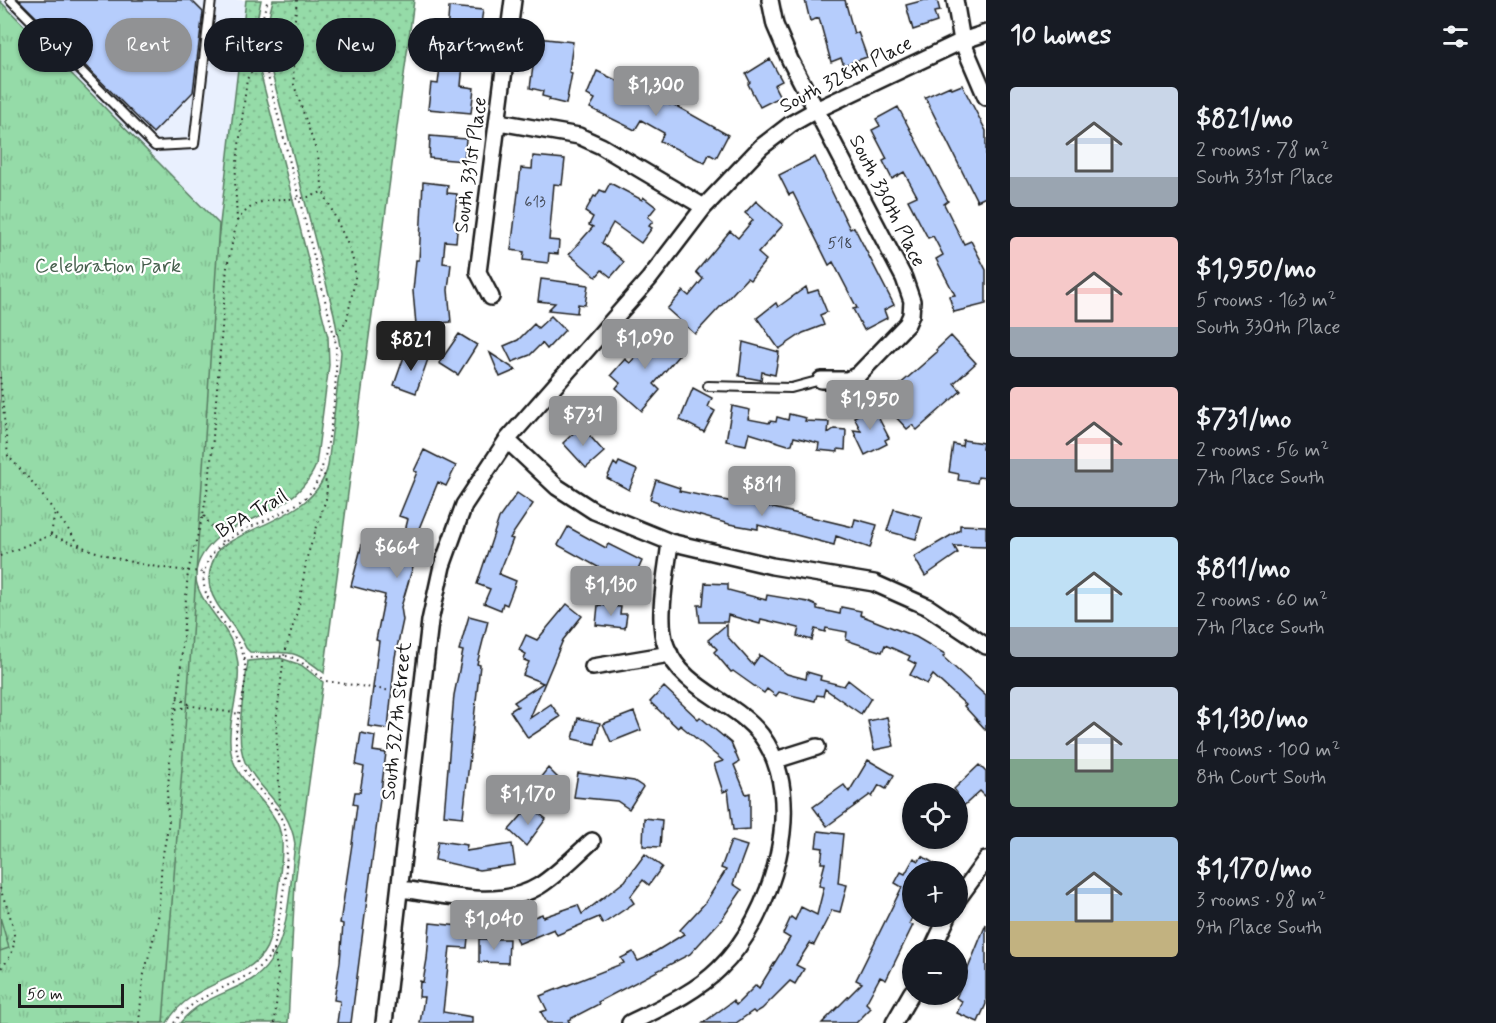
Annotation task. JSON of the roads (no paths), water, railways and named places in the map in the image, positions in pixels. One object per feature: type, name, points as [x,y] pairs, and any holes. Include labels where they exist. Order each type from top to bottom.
[{"type":"street","name":"South 331st Place","points":[[491,297],[478,272],[513,0]]},
{"type":"street","name":"South 330th Place","points":[[770,0],[775,25],[783,46],[904,278],[912,309],[902,330],[858,375],[847,380],[821,380]]},
{"type":"street","points":[[956,0],[962,41],[986,97]]},
{"type":"street","name":"South 328th Place","points":[[507,440],[649,279],[704,207],[761,147],[791,124],[816,110],[962,41],[986,33]]},
{"type":"street","points":[[499,122],[579,136],[704,207]]},
{"type":"street","points":[[507,440],[568,496],[594,511],[670,542],[772,566],[874,583],[928,607],[986,646]]},
{"type":"street","name":"South 327th Street","points":[[384,1023],[430,621],[453,530],[480,478],[507,440]]},
{"type":"street","points":[[630,1023],[692,990],[718,969],[742,943],[758,915],[770,886],[778,849],[783,800],[776,760],[755,728],[701,689],[670,654],[663,626],[670,542]]},
{"type":"street","points":[[593,667],[670,654]]},
{"type":"street","points":[[776,760],[817,747]]},
{"type":"street","points":[[401,889],[483,899],[529,891],[546,882],[592,842]]},
{"type":"street","points":[[968,885],[986,860]]},
{"type":"street","points":[[894,1023],[904,1005]]},
{"type":"lane","points":[[11,0],[155,146],[194,144],[211,0]]},
{"type":"lane","points":[[708,386],[791,388],[821,380]]},
{"type":"park label","name":"Celebration Park","points":[[108,266]]}]
